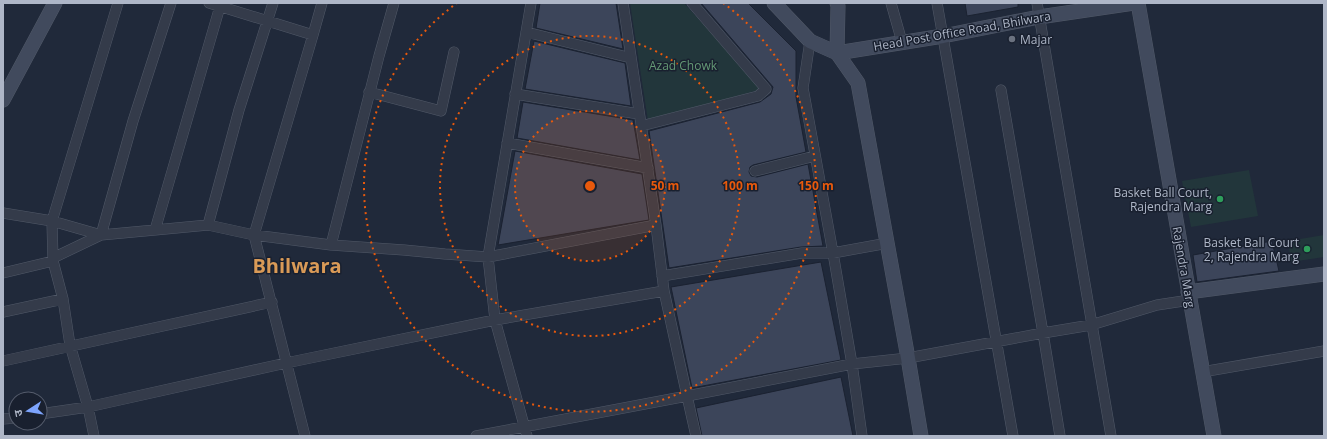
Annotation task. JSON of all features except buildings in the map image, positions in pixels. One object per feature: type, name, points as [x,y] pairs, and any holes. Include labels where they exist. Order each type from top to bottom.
[{"type":"street","points":[[3,100],[55,3]]},
{"type":"street","points":[[94,436],[88,407],[70,346],[63,299],[53,261],[52,221],[118,3]]},
{"type":"street","points":[[101,235],[134,121],[171,3]]},
{"type":"street","points":[[209,3],[221,5],[313,35]]},
{"type":"street","points":[[208,225],[239,110],[273,3]]},
{"type":"street","points":[[305,436],[254,235],[322,3]]},
{"type":"street","points":[[330,245],[369,92],[394,3]]},
{"type":"street","points":[[525,431],[495,320],[488,257],[531,3]]},
{"type":"street","points":[[623,3],[648,168],[664,292],[696,436]]},
{"type":"street","points":[[641,126],[758,96],[766,89],[692,3]]},
{"type":"street","points":[[774,3],[810,41],[837,53],[858,83],[888,243],[921,436]]},
{"type":"street","points":[[837,3],[837,53]]},
{"type":"street","points":[[891,3],[902,42]]},
{"type":"street","points":[[937,3],[1013,436]]},
{"type":"street","name":"Head Post Office Road, Bhilwara","points":[[837,53],[943,36],[1038,10],[1134,3]]},
{"type":"street","name":"Rajendra Marg","points":[[1138,3],[1214,436]]},
{"type":"street","points":[[155,230],[221,5]]},
{"type":"street","points":[[1038,10],[1111,436]]},
{"type":"street","points":[[526,32],[631,58]]},
{"type":"street","points":[[810,41],[803,88],[852,364],[862,436]]},
{"type":"street","points":[[369,92],[441,111],[454,52]]},
{"type":"street","points":[[1001,90],[1060,436]]},
{"type":"street","points":[[516,94],[640,114]]},
{"type":"street","points":[[507,143],[648,168]]},
{"type":"street","points":[[754,171],[816,156]]},
{"type":"street","points":[[3,213],[52,221],[101,235]]},
{"type":"street","points":[[3,273],[53,261],[55,257],[101,235],[208,225],[254,235],[330,245],[488,257],[656,225]]},
{"type":"street","points":[[662,276],[802,253],[833,253],[888,243]]},
{"type":"street","points":[[476,436],[525,431],[687,396],[852,364],[908,358],[1091,325],[1189,296],[1324,274]]},
{"type":"street","points":[[48,413],[88,407],[286,363],[495,320],[664,292]]},
{"type":"street","points":[[3,312],[63,299]]},
{"type":"street","points":[[3,361],[272,302]]},
{"type":"street","points":[[1202,372],[1324,352]]},
{"type":"green space","name":"Azad Chowk","points":[[630,3],[684,3],[762,89],[648,121]]},
{"type":"green space","name":"Basket Ball Court, Rajendra Marg","points":[[1249,170],[1258,216],[1191,227],[1182,181]]},
{"type":"green space","name":"Basket Ball Court 2, Rajendra Marg","points":[[1324,235],[1324,257],[1291,262],[1288,241]]},
{"type":"place","name":"Majar","points":[[1012,39]]},
{"type":"place","name":"Basket Ball Court, Rajendra Marg","points":[[1220,199]]},
{"type":"place","name":"Basket Ball Court 2, Rajendra Marg","points":[[1307,249]]},
{"type":"district","name":"Bhilwara","points":[[297,265]]}]
